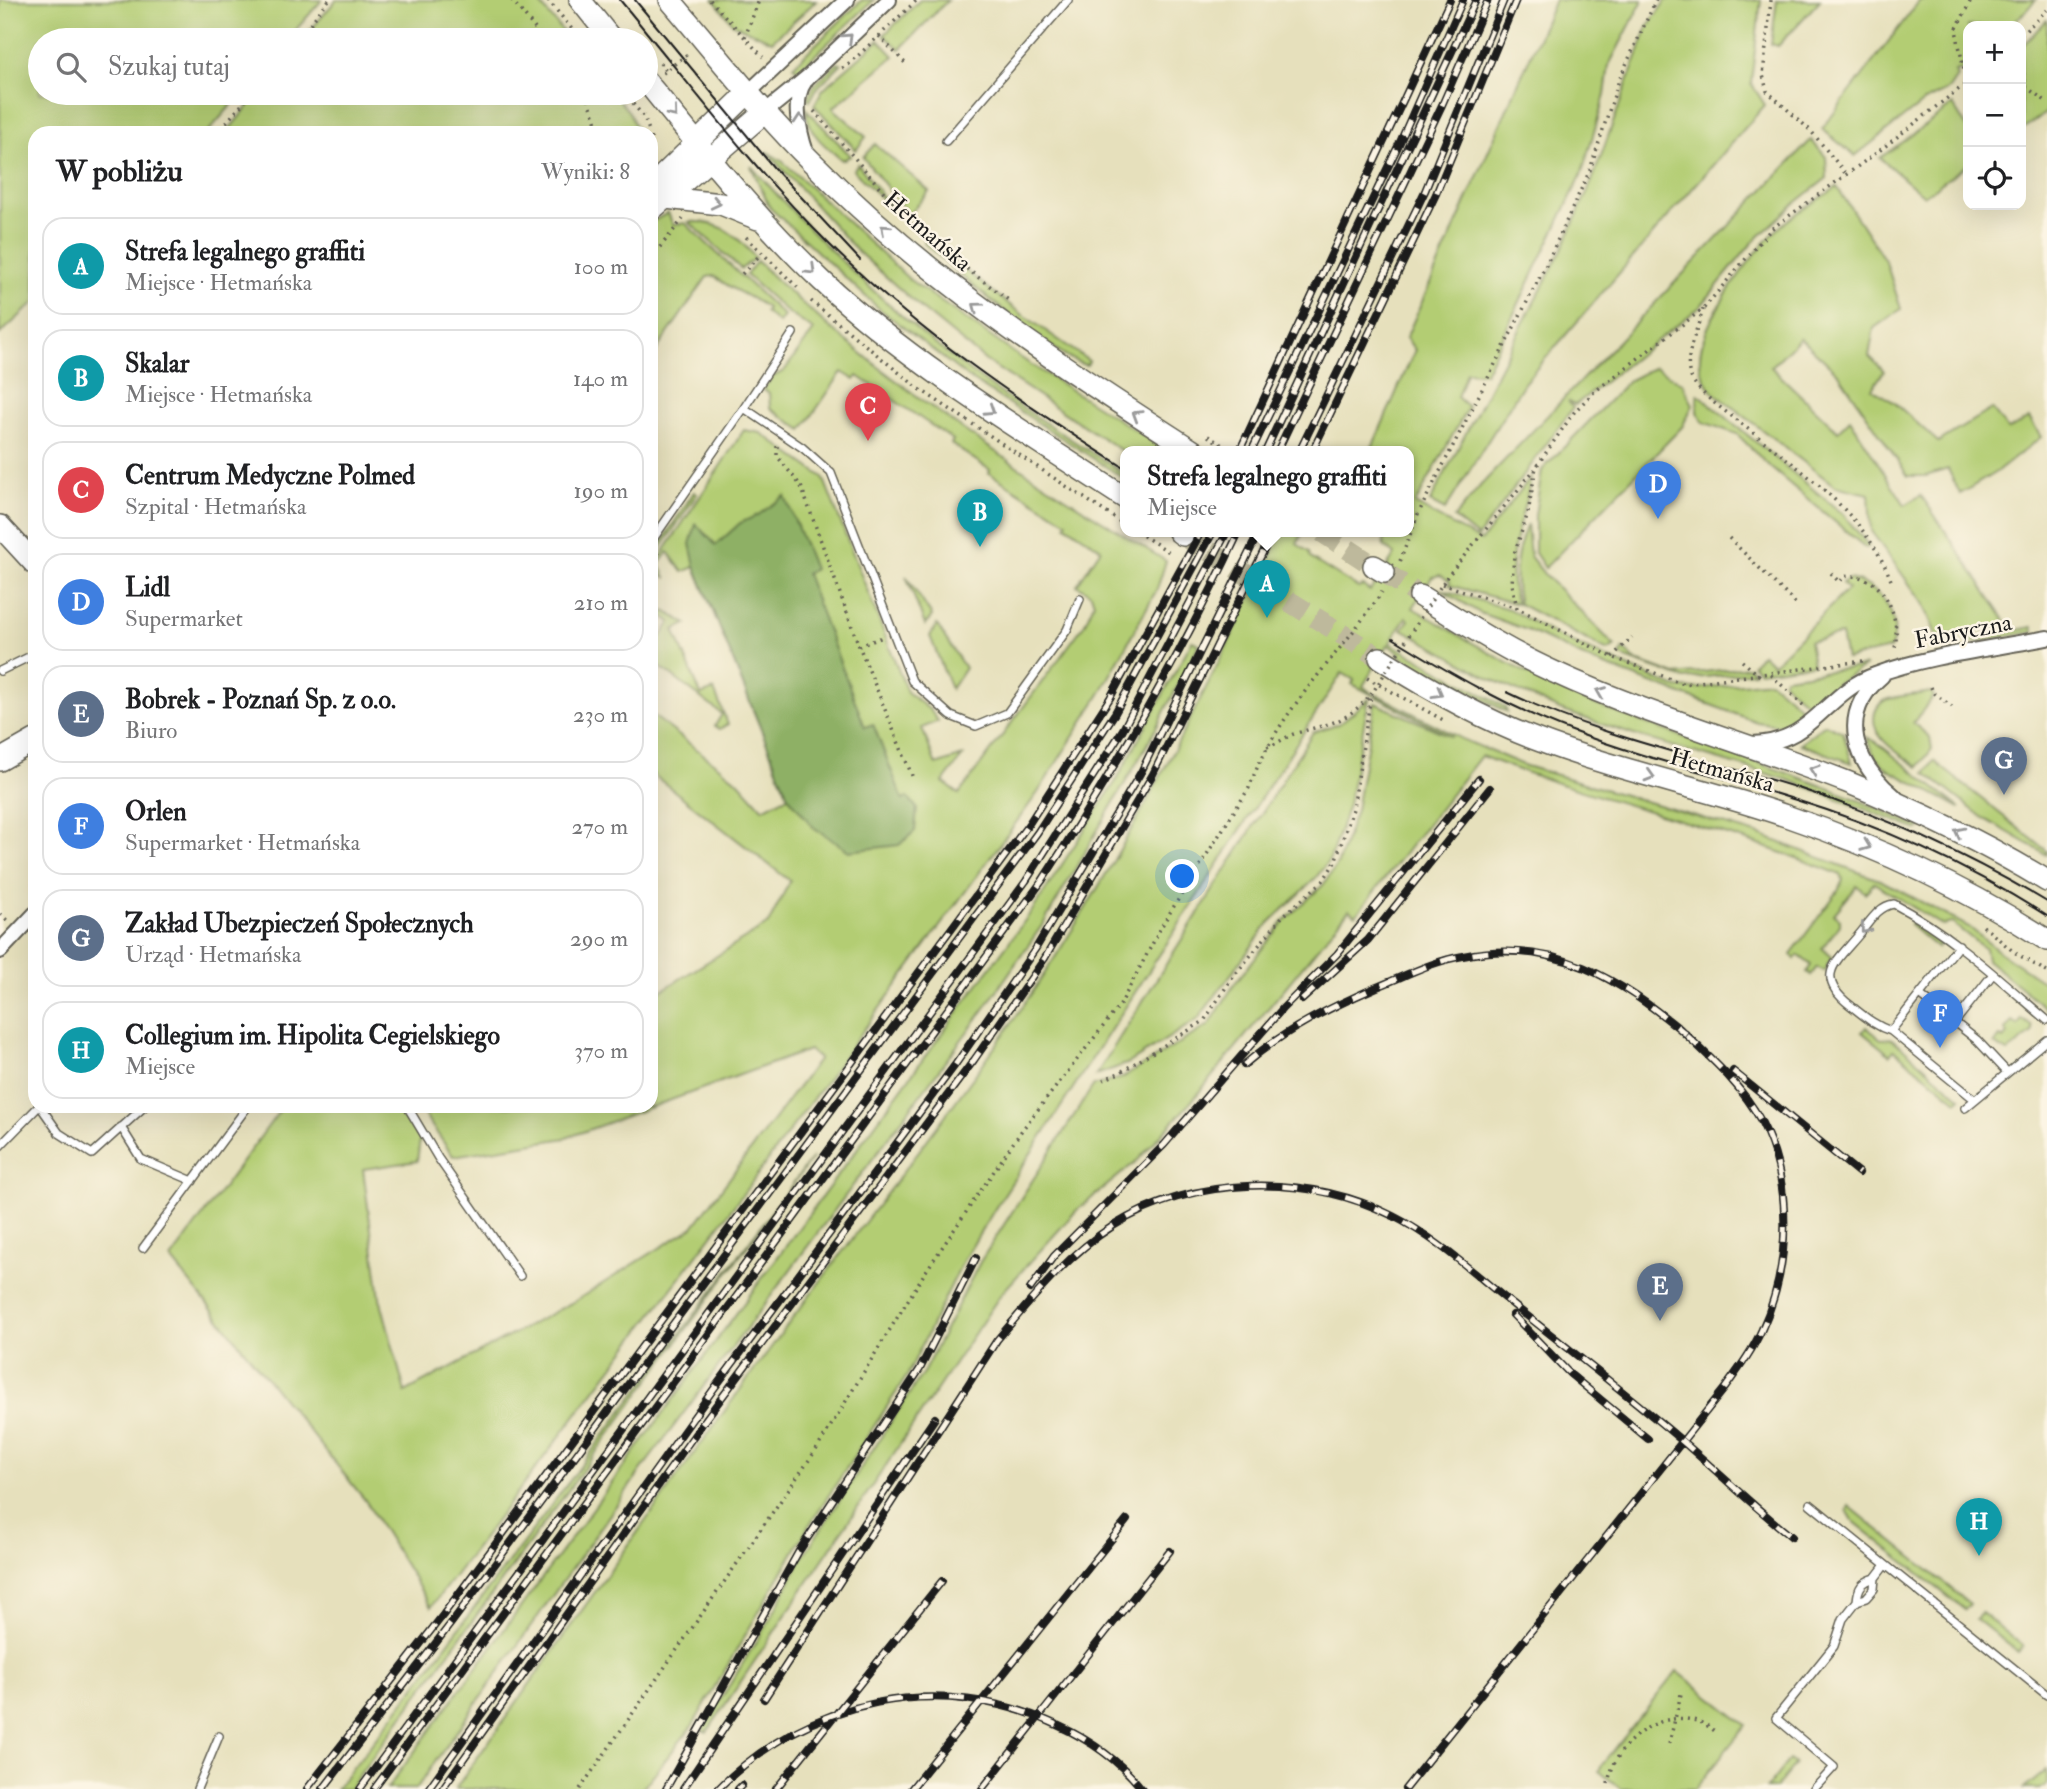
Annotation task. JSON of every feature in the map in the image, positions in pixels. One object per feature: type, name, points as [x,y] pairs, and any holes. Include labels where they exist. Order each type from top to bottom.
[{"type":"main road","points":[[580,0],[602,28]]},
{"type":"main road","name":"Hetmańska","points":[[670,0],[748,93],[811,161],[923,262],[996,321],[1201,444]]},
{"type":"main road","points":[[658,197],[704,150],[748,93]]},
{"type":"main road","points":[[658,96],[764,221],[824,282],[905,350],[976,401],[1120,495]]},
{"type":"main road","points":[[704,150],[765,112]]},
{"type":"main road","points":[[658,199],[721,204],[764,221]]},
{"type":"main road","points":[[0,526],[28,556]]},
{"type":"main road","name":"Hetmańska","points":[[1420,596],[1509,650],[1552,672],[1840,780],[1922,814],[2047,881]]},
{"type":"main road","name":"Hetmańska","points":[[1380,658],[1436,693],[1535,739],[1786,816],[1888,855],[1973,896],[2047,940]]},
{"type":"main road","points":[[0,760],[28,744]]},
{"type":"street","points":[[748,93],[847,0]]},
{"type":"street","points":[[765,112],[808,77],[889,0]]},
{"type":"street","points":[[808,77],[801,86],[798,109],[803,142],[811,161]]},
{"type":"street","name":"Fabryczna","points":[[1736,743],[1762,743],[1795,735],[1857,683],[1886,664],[2047,638]]},
{"type":"street","name":"Fabryczna","points":[[1886,664],[1865,694],[1855,725],[1857,747],[1874,778],[1893,796],[1922,814]]},
{"type":"street","points":[[0,951],[28,921]]},
{"type":"lane","points":[[946,141],[1068,0]]},
{"type":"lane","points":[[658,532],[793,333]]},
{"type":"lane","points":[[744,408],[776,432],[803,447],[831,473],[912,681],[951,716],[976,726],[1007,713],[1067,630],[1080,599]]},
{"type":"lane","points":[[0,671],[28,657]]},
{"type":"lane","points":[[1974,1099],[1891,1031],[1879,1027],[1834,992],[1830,979],[1834,967],[1881,908],[1890,904],[1930,923],[2047,1020]]},
{"type":"lane","points":[[1891,1031],[1959,945]]},
{"type":"lane","points":[[1955,1022],[1993,974]]},
{"type":"lane","points":[[1920,995],[1955,1022],[2007,1072]]},
{"type":"lane","points":[[1965,1108],[2047,1040]]},
{"type":"lane","points":[[0,1146],[33,1113]]},
{"type":"lane","points":[[45,1113],[59,1133],[92,1154],[137,1113]]},
{"type":"lane","points":[[143,1248],[243,1113]]},
{"type":"lane","points":[[411,1113],[438,1158],[520,1276]]},
{"type":"lane","points":[[121,1127],[141,1159],[193,1181]]},
{"type":"lane","points":[[1810,1504],[2047,1695]]},
{"type":"lane","points":[[1814,1789],[1834,1767],[1776,1718],[1834,1646],[1843,1619],[1857,1601],[1867,1598],[1874,1589],[1875,1578],[1885,1565]]},
{"type":"lane","points":[[197,1789],[219,1736]]},
{"type":"path","points":[[307,28],[329,0]]},
{"type":"path","points":[[512,0],[534,28]]},
{"type":"path","points":[[548,0],[571,28]]},
{"type":"path","points":[[716,0],[717,9]]},
{"type":"path","points":[[745,38],[759,0]]},
{"type":"path","points":[[834,75],[917,0]]},
{"type":"path","points":[[1414,521],[1546,265],[1590,170],[1619,80],[1656,0]]},
{"type":"path","points":[[1771,0],[1763,75],[1768,91],[1811,131],[1846,174]]},
{"type":"path","points":[[1963,64],[1956,30],[1972,0]]},
{"type":"path","points":[[2026,30],[2047,9]]},
{"type":"path","points":[[658,76],[727,22]]},
{"type":"path","points":[[879,36],[905,63]]},
{"type":"path","points":[[660,63],[667,71]]},
{"type":"path","points":[[1267,747],[1294,733],[1322,728],[1353,713],[1371,695],[1446,578],[1536,467],[1575,411],[1594,392],[1704,309],[1771,229],[1966,84]]},
{"type":"path","points":[[2025,84],[2047,102]]},
{"type":"path","points":[[223,126],[242,105]]},
{"type":"path","points":[[590,105],[598,126]]},
{"type":"path","points":[[634,105],[647,126]]},
{"type":"path","points":[[819,116],[922,234]]},
{"type":"path","points":[[658,250],[685,218]]},
{"type":"path","points":[[942,249],[1012,303]]},
{"type":"path","points":[[742,274],[758,257]]},
{"type":"path","points":[[1704,309],[1688,367],[1691,378],[1713,400],[1846,509],[1884,562],[1892,583]]},
{"type":"path","points":[[776,432],[777,456],[801,486],[859,646],[913,778]]},
{"type":"path","points":[[1517,608],[1512,584],[1514,554],[1528,513],[1536,467]]},
{"type":"path","points":[[1145,537],[1171,553]]},
{"type":"path","points":[[580,1789],[816,1450],[924,1274],[1022,1130],[1127,993],[1164,922],[1249,788],[1256,764],[1386,571],[1405,537]]},
{"type":"path","points":[[1730,538],[1797,606]]},
{"type":"path","points":[[1831,573],[1839,582],[1843,577],[1857,577],[1880,590],[1891,603],[1896,619],[1897,642],[1886,664]]},
{"type":"path","points":[[1447,586],[1517,608],[1612,657],[1684,684],[1872,660]]},
{"type":"path","points":[[859,646],[886,636]]},
{"type":"path","points":[[1612,657],[1632,638]]},
{"type":"path","points":[[1742,661],[1760,676]]},
{"type":"path","points":[[1367,678],[1455,726]]},
{"type":"path","points":[[1931,687],[1933,692],[1952,707]]},
{"type":"path","points":[[1103,1080],[1204,1021],[1230,981],[1282,917],[1323,881],[1335,862],[1353,809],[1371,695]]},
{"type":"path","points":[[0,914],[9,922]]},
{"type":"path","points":[[1974,920],[2014,952],[2047,972]]},
{"type":"path","points":[[1669,1744],[1681,1693]]},
{"type":"path","points":[[1608,1784],[1615,1760],[1631,1740],[1651,1726],[1675,1718],[1698,1721],[1717,1734]]},
{"type":"green space","points":[[0,0],[322,0],[298,28],[28,28],[28,105],[232,105],[213,126],[28,126],[28,308],[0,334]]},
{"type":"green space","points":[[336,0],[537,0],[560,28],[312,28]]},
{"type":"green space","points":[[714,0],[817,0],[772,41],[733,24]]},
{"type":"green space","points":[[862,0],[874,0],[798,71],[793,66]]},
{"type":"green space","points":[[920,0],[948,0],[900,49],[884,35]]},
{"type":"green space","points":[[1555,0],[1643,0],[1609,65],[1605,95],[1581,176],[1485,373],[1466,372],[1457,397],[1468,407],[1415,504],[1481,541],[1531,477],[1515,540],[1511,572],[1517,604],[1449,585],[1450,581],[1440,575],[1432,577],[1413,608],[1517,668],[1582,699],[1838,792],[1921,828],[1918,830],[1789,780],[1634,735],[1560,710],[1491,679],[1402,629],[1409,620],[1406,617],[1390,643],[1505,707],[1507,712],[1398,655],[1400,653],[1388,645],[1363,686],[1375,696],[1352,684],[1354,680],[1342,673],[996,1207],[963,1261],[907,1376],[810,1524],[693,1725],[642,1789],[455,1789],[709,1433],[939,1124],[1042,977],[1131,831],[1281,537],[1300,537],[1297,544],[1309,552],[1310,558],[1358,588],[1363,586],[1370,591],[1395,554],[1384,546],[1385,537],[1414,537],[1414,446],[1373,446],[1415,350],[1406,338]]},
{"type":"green space","points":[[1666,0],[1761,0],[1751,83],[1765,105],[1524,383],[1445,510],[1430,502],[1564,245],[1592,181],[1648,26]]},
{"type":"green space","points":[[1777,0],[1820,0],[1778,46],[1771,44]]},
{"type":"green space","points":[[1920,0],[2036,0],[2016,21],[1963,21],[1963,70],[1955,72],[1957,77],[1949,89],[1925,101],[1855,156],[1822,129]]},
{"type":"green space","points":[[2047,20],[2047,112],[2026,127],[2026,84],[2026,42]]},
{"type":"green space","points":[[879,40],[894,56],[833,108],[866,137],[856,150],[814,105],[823,89]]},
{"type":"green space","points":[[837,63],[841,64],[817,88],[810,101],[807,98],[814,85]]},
{"type":"green space","points":[[249,105],[623,105],[635,126],[232,126]]},
{"type":"green space","points":[[1953,105],[1963,121],[1963,168],[1924,196],[1880,158]]},
{"type":"green space","points":[[806,109],[851,156],[842,160],[823,144],[810,125]]},
{"type":"green space","points":[[1811,140],[1826,157],[1827,178],[1752,243],[1700,307],[1575,405],[1568,401],[1573,408],[1478,537],[1454,518],[1481,485]]},
{"type":"green space","points":[[875,144],[929,191],[909,215],[863,157]]},
{"type":"green space","points":[[766,151],[782,161],[910,280],[1030,364],[1160,446],[1120,446],[1120,450],[986,361],[856,250]]},
{"type":"green space","points":[[858,164],[895,212],[853,170]]},
{"type":"green space","points":[[751,166],[828,248],[910,323],[1007,398],[1120,471],[1120,476],[969,378],[877,307],[770,208]]},
{"type":"green space","points":[[1837,187],[1886,262],[1901,309],[1874,328],[1869,356],[1884,371],[1872,389],[1895,403],[1938,442],[1992,409],[2008,430],[2029,418],[2041,437],[2001,469],[1960,494],[1948,469],[1926,476],[1908,476],[1839,374],[1800,338],[1771,367],[1838,431],[1850,419],[1905,505],[1921,495],[2009,626],[1937,637],[1923,603],[1871,531],[1869,494],[1835,486],[1713,392],[1700,367],[1701,347],[1707,329],[1742,271],[1786,221]]},
{"type":"green space","points":[[668,213],[673,225],[685,223],[784,316],[779,323],[765,312],[767,308],[760,303],[714,276],[707,277],[658,348],[658,218]]},
{"type":"green space","points":[[689,222],[718,226],[742,242],[755,258],[741,269]]},
{"type":"green space","points":[[925,239],[1019,312],[1089,361],[1087,365],[1056,349],[979,291],[924,243]]},
{"type":"green space","points":[[757,261],[804,305],[902,385],[1005,458],[1120,532],[1120,537],[1128,537],[1166,561],[1157,589],[1100,694],[1037,794],[749,1186],[431,1607],[365,1500],[171,1259],[278,1113],[400,1113],[420,1139],[417,1161],[363,1169],[380,1298],[405,1392],[575,1301],[693,1227],[819,1059],[809,1050],[658,1105],[658,993],[768,924],[790,881],[658,778],[658,719],[739,782],[763,809],[788,796],[695,567],[683,572],[668,552],[659,564],[666,577],[658,574],[658,560],[744,430],[761,433],[823,477],[907,692],[930,710],[938,721],[922,728],[936,765],[963,756],[943,782],[959,794],[1084,625],[1094,603],[1091,594],[1077,585],[1101,549],[1066,525],[1067,522],[989,473],[990,470],[951,444],[953,440],[858,376],[855,380],[842,372],[802,430],[770,408],[769,393],[763,390],[772,377],[784,371],[814,330],[787,312],[746,275]]},
{"type":"green space","points":[[1655,367],[1682,383],[1693,405],[1682,427],[1545,568],[1535,553],[1535,515],[1542,470],[1629,380]]},
{"type":"green space","points":[[1698,394],[1843,514],[1869,546],[1866,548],[1771,468],[1737,434],[1703,422],[1697,412]]},
{"type":"green space","points":[[694,492],[697,494],[658,552],[658,547]]},
{"type":"green space","points":[[785,496],[814,569],[806,574],[865,727],[873,724],[903,800],[908,797],[917,808],[915,831],[899,845],[849,851],[813,827],[788,796],[695,566],[690,544],[696,524],[716,545],[740,523],[758,515]]},
{"type":"green space","points":[[1527,524],[1530,556],[1545,575],[1615,646],[1608,651],[1519,604],[1516,564]]},
{"type":"green space","points":[[906,576],[932,616],[925,625]]},
{"type":"green space","points":[[1848,579],[1870,587],[1886,604],[1894,626],[1890,649],[1846,659],[1841,635],[1809,641],[1813,664],[1759,671],[1752,664],[1762,654],[1773,664],[1848,589],[1842,583]]},
{"type":"green space","points":[[1440,589],[1509,609],[1559,637],[1674,687],[1692,689],[1770,681],[1806,712],[1784,726],[1757,722],[1594,662],[1527,630],[1480,613]]},
{"type":"green space","points":[[665,611],[687,624],[674,630],[701,695],[714,690],[728,724],[720,729],[715,726],[722,714],[658,665],[658,642],[671,622],[660,614]]},
{"type":"green space","points":[[937,625],[965,668],[951,689],[930,636]]},
{"type":"green space","points":[[2033,627],[2034,632],[1970,643],[1969,639]]},
{"type":"green space","points":[[1192,641],[1199,644],[1151,738],[1045,921],[985,1008],[642,1469],[416,1789],[387,1789],[1034,908],[1116,781]]},
{"type":"green space","points":[[1623,649],[1637,661],[1675,675],[1749,667],[1754,672],[1685,679],[1620,656]]},
{"type":"green space","points":[[1866,666],[1837,683],[1811,707],[1783,682],[1785,677]]},
{"type":"green space","points":[[1931,692],[1934,696],[1913,723],[1930,737],[1932,749],[1918,767],[1881,737],[1876,730],[1875,712],[1886,700]]},
{"type":"green space","points":[[1378,695],[1462,739],[1526,766],[1760,835],[1882,881],[1969,927],[2002,954],[2047,984],[2047,1009],[1987,960],[1985,949],[1952,923],[1942,925],[1874,883],[1865,893],[1857,886],[1834,914],[1840,919],[1840,925],[1822,948],[1832,957],[1824,971],[1817,967],[1811,975],[1807,972],[1811,965],[1798,955],[1795,959],[1791,954],[1838,891],[1843,880],[1841,875],[1752,843],[1481,756],[1356,915],[1349,910],[1191,1102],[1138,1160],[1076,1211],[1001,1294],[707,1732],[702,1730],[774,1612],[800,1561],[924,1371],[980,1262],[1093,1086],[1122,1078],[1209,1025],[1235,983],[1285,920],[1323,885],[1338,863],[1356,810],[1375,703],[1452,737],[1376,697]]},
{"type":"green space","points":[[1369,699],[1348,805],[1330,859],[1314,880],[1269,923],[1198,1019],[1129,1063],[1096,1075],[1313,732],[1340,723]]},
{"type":"green space","points":[[1825,724],[1843,732],[1852,763],[1800,744]]},
{"type":"green space","points":[[1866,737],[1875,741],[1960,808],[1887,769],[1875,757]]},
{"type":"green space","points":[[1934,761],[2047,851],[2047,855],[1982,817],[1925,773]]},
{"type":"green space","points":[[1913,922],[1941,943],[1937,948],[1910,925]]},
{"type":"green space","points":[[2022,1019],[2032,1027],[2032,1033],[2008,1052],[1994,1044],[2000,1037],[2004,1039],[2008,1034],[2005,1030],[2012,1021],[2018,1025]]},
{"type":"green space","points":[[1866,1027],[1881,1039],[1891,1038],[1961,1098],[1957,1101],[1894,1050],[1890,1055],[1862,1032]]},
{"type":"green space","points":[[423,1113],[635,1113],[566,1138],[453,1156]]},
{"type":"green space","points":[[812,1158],[349,1789],[336,1789],[384,1728]]},
{"type":"green space","points":[[1849,1506],[1970,1604],[1965,1610],[1852,1520],[1847,1510]]},
{"type":"green space","points":[[1981,1612],[2023,1646],[2018,1652],[1976,1619]]},
{"type":"green space","points":[[1677,1671],[1746,1725],[1695,1789],[1621,1789],[1599,1771]]},
{"type":"green space","points":[[1789,1760],[1795,1764],[1775,1789],[1766,1789]]},
{"type":"green space","points":[[2047,1770],[2047,1784],[2040,1789],[2024,1789]]},
{"type":"tunnel","points":[[1186,537],[1380,658]]},
{"type":"tunnel","points":[[1330,537],[1374,566]]},
{"type":"tunnel","points":[[1384,572],[1420,596]]},
{"type":"tram line","points":[[620,0],[643,28]]},
{"type":"tram line","points":[[635,0],[774,168],[860,260]]},
{"type":"tram line","points":[[658,47],[775,187],[864,277],[972,365],[1120,465]]},
{"type":"tram line","points":[[1393,638],[1480,689],[1548,722],[1627,750],[1768,791],[1862,823],[1957,865],[2047,916]]},
{"type":"tram line","points":[[1507,692],[1578,722],[1801,789],[1865,812],[1958,853],[2047,902]]},
{"type":"railway","points":[[1242,446],[1450,0]]},
{"type":"railway","points":[[1254,446],[1400,142],[1463,0]]},
{"type":"railway","points":[[1268,446],[1476,0]]},
{"type":"railway","points":[[1280,446],[1442,105],[1488,0]]},
{"type":"railway","points":[[1302,446],[1425,191],[1504,0]]},
{"type":"railway","points":[[1315,446],[1436,194],[1516,0]]},
{"type":"railway","points":[[307,1789],[443,1615],[1028,825],[1110,698],[1198,537]]},
{"type":"railway","points":[[323,1789],[452,1622],[1037,833],[1115,713],[1210,537]]},
{"type":"railway","points":[[360,1789],[1026,881],[1122,731],[1224,537]]},
{"type":"railway","points":[[374,1789],[1042,881],[1146,710],[1236,537]]},
{"type":"railway","points":[[428,1789],[713,1390],[955,1065],[1036,948],[1141,772],[1257,537]]},
{"type":"railway","points":[[442,1789],[705,1420],[974,1060],[1045,958],[1153,774],[1271,537]]},
{"type":"railway","points":[[1030,1289],[1054,1256],[1164,1145],[1283,1008],[1337,954],[1479,779]]},
{"type":"railway","points":[[1302,1000],[1368,940],[1490,788]]},
{"type":"railway","points":[[1244,1065],[1291,1030],[1359,995],[1441,961],[1496,952],[1527,952],[1584,967],[1636,996],[1686,1034]]},
{"type":"railway","points":[[1405,1789],[1725,1388],[1754,1345],[1772,1304],[1783,1252],[1784,1224],[1779,1170],[1771,1145],[1761,1121],[1744,1095],[1679,1028]]},
{"type":"railway","points":[[1733,1071],[1859,1173]]},
{"type":"railway","points":[[764,1699],[997,1340],[1037,1294],[1080,1250],[1113,1226],[1145,1209],[1179,1197],[1215,1189],[1252,1186],[1324,1192],[1360,1202],[1409,1225],[1456,1258],[1640,1406],[1792,1537]]},
{"type":"railway","points":[[666,1789],[799,1551],[920,1369],[976,1258]]},
{"type":"railway","points":[[1513,1315],[1570,1374],[1648,1439]]},
{"type":"railway","points":[[683,1789],[935,1418]]},
{"type":"railway","points":[[911,1789],[1127,1520]]},
{"type":"railway","points":[[982,1789],[1170,1551]]},
{"type":"railway","points":[[776,1789],[942,1581]]},
{"type":"railway","points":[[718,1789],[753,1758],[792,1733],[834,1715],[877,1703],[922,1698],[968,1699],[1013,1709],[1057,1725],[1104,1752],[1142,1789]]},
{"type":"railway","points":[[738,1789],[742,1785]]},
{"type":"place","name":"Centrum Medyczne Polmed","points":[[868,441]]},
{"type":"place","name":"Lidl","points":[[1658,519]]},
{"type":"place","name":"Skalar","points":[[980,547]]},
{"type":"place","name":"Strefa legalnego graffiti","points":[[1267,618]]},
{"type":"place","name":"Zakład Ubezpieczeń Społecznych","points":[[2004,795]]},
{"type":"place","name":"Orlen","points":[[1940,1048]]},
{"type":"place","name":"Bobrek - Poznań Sp. z o.o.","points":[[1660,1321]]},
{"type":"place","name":"Collegium im. Hipolita Cegielskiego","points":[[1979,1556]]}]
